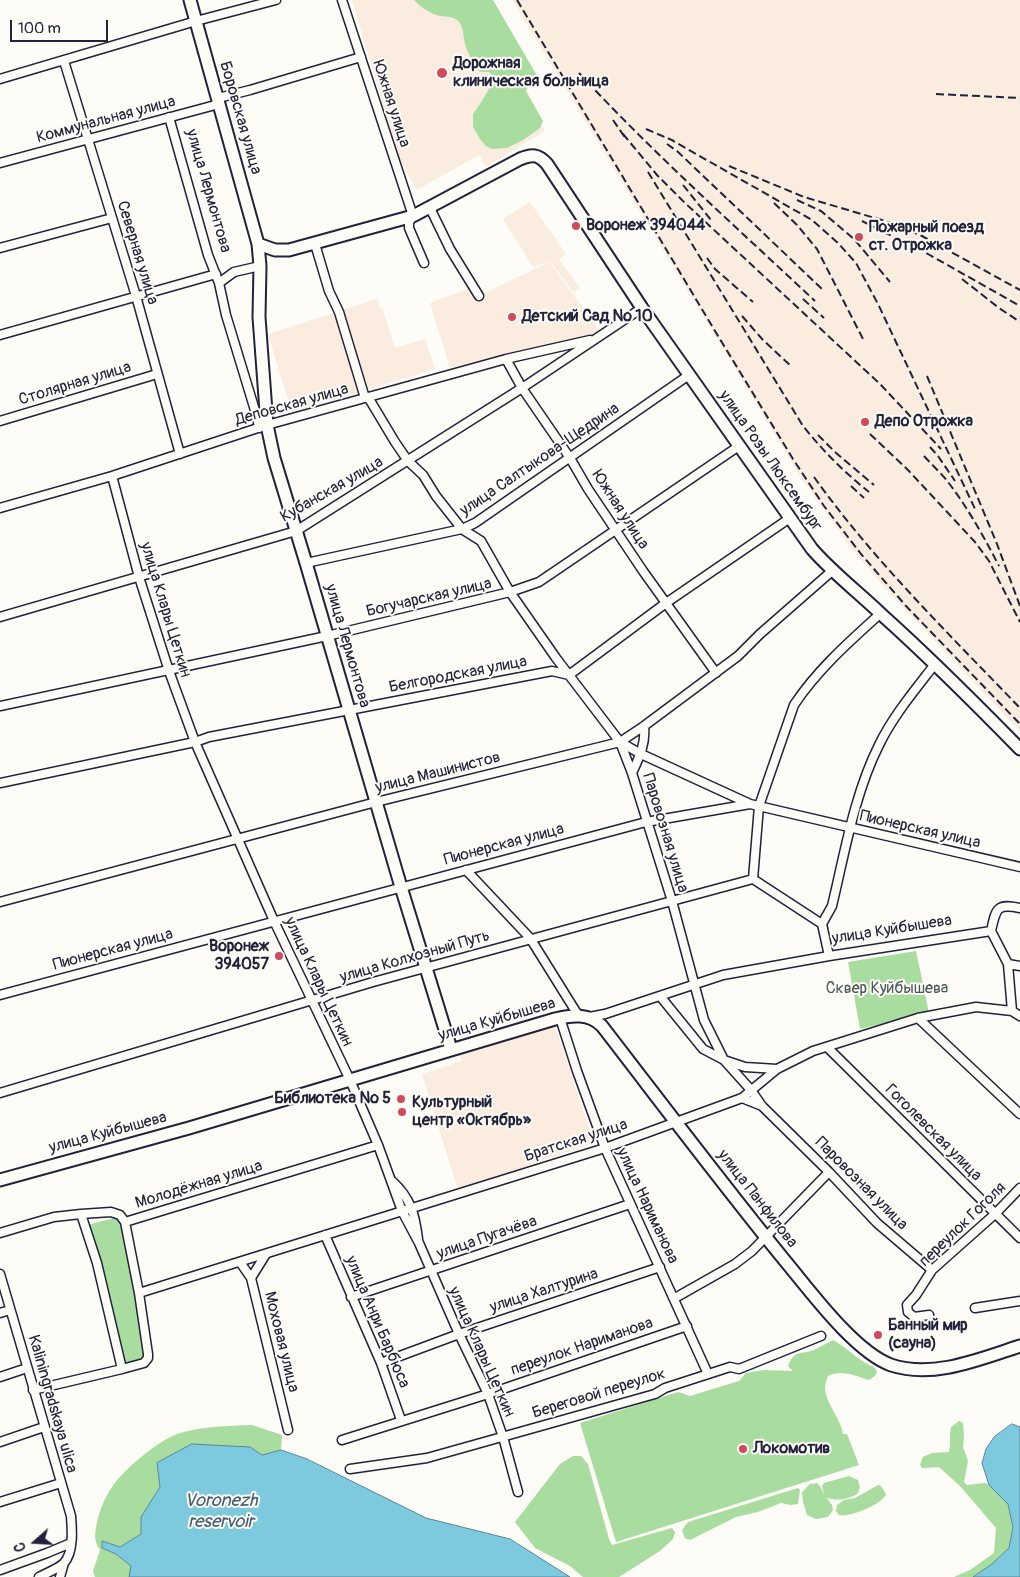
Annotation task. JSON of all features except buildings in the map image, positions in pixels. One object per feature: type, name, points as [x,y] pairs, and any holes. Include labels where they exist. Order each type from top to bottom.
[{"type":"street","name":"Боровская улица","points":[[190,0],[258,244]]},
{"type":"street","points":[[0,79],[196,21],[276,0]]},
{"type":"street","name":"Южная улица","points":[[342,0],[413,216],[409,222],[409,228],[424,263]]},
{"type":"street","name":"Коммунальная улица","points":[[0,163],[169,117],[250,90],[361,57]]},
{"type":"street","name":"Северная улица","points":[[64,61],[136,296],[180,454]]},
{"type":"street","name":"улица Лермонтова","points":[[169,117],[208,255],[219,283],[226,315],[257,417],[263,427],[274,458],[451,1049]]},
{"type":"street","name":"улица Розы Люксембург","points":[[430,208],[529,156],[536,156],[547,164],[642,308],[812,549],[832,571],[881,613],[935,664],[1020,749]]},
{"type":"street","points":[[258,244],[268,249],[282,251],[315,244],[413,216],[430,208],[450,249],[479,296]]},
{"type":"street","points":[[0,248],[112,218]]},
{"type":"street","name":"улица Лермонтова","points":[[258,244],[263,427]]},
{"type":"street","name":"Паровозная улица","points":[[315,244],[329,291],[339,312],[366,397],[394,442],[408,461],[423,474],[436,496],[462,529],[472,533],[481,541],[510,592],[556,658],[620,742],[672,901],[704,1020],[724,1060],[751,1090],[762,1106],[829,1172],[877,1223],[932,1270]]},
{"type":"street","points":[[219,283],[234,272],[260,266]]},
{"type":"street","points":[[0,335],[216,274]]},
{"type":"street","name":"Кубанская улица","points":[[0,617],[296,531],[522,388],[642,308]]},
{"type":"street","name":"Деповская улица","points":[[0,508],[112,476],[263,427],[366,397],[506,359],[595,339]]},
{"type":"street","name":"Южная улица","points":[[506,359],[522,388],[570,458],[588,489],[643,571],[716,673]]},
{"type":"street","name":"Столярная улица","points":[[0,421],[158,374]]},
{"type":"street","name":"улица Салтыкова-Щедрина","points":[[306,563],[462,529],[475,523],[689,375]]},
{"type":"street","name":"Богучарская улица","points":[[0,706],[328,636],[510,592],[539,582],[739,446]]},
{"type":"street","name":"улица Клары Цеткин","points":[[112,476],[139,577],[195,742],[274,921],[350,1080],[378,1145],[402,1211],[488,1394],[503,1437],[518,1492]]},
{"type":"street","points":[[569,675],[666,603],[790,518]]},
{"type":"street","name":"улица Машинистов","points":[[0,902],[376,802],[620,742],[738,656],[760,634],[832,571]]},
{"type":"street","points":[[822,924],[753,879],[759,806],[794,705],[820,671],[881,613]]},
{"type":"street","points":[[552,671],[556,658]]},
{"type":"street","points":[[829,956],[822,924],[832,906],[863,782],[879,745],[893,721],[935,664]]},
{"type":"street","name":"Белгородская улица","points":[[0,783],[195,742],[209,737],[552,671],[569,675]]},
{"type":"street","points":[[632,774],[641,754],[645,737],[644,726]]},
{"type":"street","points":[[620,742],[641,754],[750,804]]},
{"type":"street","name":"Пионерская улица","points":[[0,995],[646,822],[750,804],[1020,867]]},
{"type":"street","name":"улица Панфилова","points":[[466,870],[530,938],[584,1016],[602,1026],[765,1236],[826,1311],[868,1352],[890,1365],[923,1370],[966,1364],[1020,1346]]},
{"type":"street","name":"улица Колхозный Путь","points":[[0,1092],[363,984],[753,879]]},
{"type":"street","points":[[1020,908],[1008,905],[1001,907],[997,911],[991,931],[1008,964],[1012,1011],[1020,1016]]},
{"type":"street","name":"улица Куйбышева","points":[[0,1180],[198,1125],[560,1018],[605,1014],[723,974],[991,931]]},
{"type":"street","points":[[1008,964],[1020,966]]},
{"type":"street","points":[[660,996],[703,1049],[724,1060],[745,1067],[777,1069]]},
{"type":"street","name":"Братская улица","points":[[139,1293],[605,1148],[742,1098],[777,1069],[813,1051],[918,1018],[976,1008],[1012,1011]]},
{"type":"street","points":[[602,1026],[602,1019],[605,1014]]},
{"type":"street","name":"улица Нариманова","points":[[560,1018],[605,1148],[708,1374]]},
{"type":"street","points":[[918,1018],[1020,1114]]},
{"type":"street","name":"Гоголевская улица","points":[[827,1047],[1020,1238]]},
{"type":"street","points":[[742,1098],[762,1106]]},
{"type":"street","name":"Молодёжная улица","points":[[0,1232],[54,1217],[81,1214],[111,1212],[120,1215],[125,1222],[378,1145]]},
{"type":"street","points":[[675,1298],[735,1264],[752,1251],[829,1172]]},
{"type":"street","points":[[391,1181],[403,1191],[412,1208],[419,1244]]},
{"type":"street","name":"переулок Гоголя","points":[[929,1315],[914,1317],[907,1309],[907,1304],[916,1295],[932,1270],[995,1214],[1020,1188]]},
{"type":"street","name":"улица Пугачёва","points":[[352,1297],[630,1204]]},
{"type":"street","points":[[81,1214],[97,1263],[122,1368]]},
{"type":"street","points":[[33,1390],[144,1363],[148,1358],[139,1293],[125,1222]]},
{"type":"street","name":"улица Анри Барбюса","points":[[325,1235],[381,1363],[402,1420]]},
{"type":"street","points":[[251,1278],[266,1254]]},
{"type":"street","name":"Моховая улица","points":[[240,1262],[251,1278],[288,1430]]},
{"type":"street","name":"улица Халтурина","points":[[381,1363],[459,1334],[660,1267]]},
{"type":"street","name":"Kaliningradskaya ulica","points":[[0,1274],[70,1516],[72,1528],[71,1543]]},
{"type":"street","points":[[975,1308],[1020,1301]]},
{"type":"street","points":[[0,1313],[10,1310]]},
{"type":"street","name":"переулок Нариманова","points":[[342,1440],[488,1394],[687,1326]]},
{"type":"street","name":"Береговой переулок","points":[[350,1469],[427,1458],[659,1393],[665,1388],[730,1367],[739,1369],[821,1336]]},
{"type":"street","points":[[0,1377],[27,1368]]},
{"type":"street","points":[[0,1442],[44,1427]]},
{"type":"street","points":[[0,1502],[61,1484]]},
{"type":"street","points":[[60,1577],[71,1543]]},
{"type":"street","points":[[0,1570],[71,1543]]},
{"type":"street","points":[[39,1577],[64,1563]]},
{"type":"shaded area","name":"Дорожная клиническая больница","points":[[352,0],[460,0],[474,14],[545,131],[486,167],[479,155],[417,190],[399,158]]},
{"type":"shaded area","points":[[512,0],[1020,0],[1020,731],[885,588],[851,548],[801,478]]},
{"type":"shaded area","points":[[530,202],[566,254],[559,259],[580,288],[573,292],[550,261],[533,267],[503,219]]},
{"type":"shaded area","name":"Детский Сад № 10","points":[[549,262],[600,331],[597,334],[450,368],[430,303],[470,288],[475,298]]},
{"type":"shaded area","points":[[377,299],[380,308],[382,307],[395,348],[425,339],[435,369],[292,413],[268,334]]},
{"type":"shaded area","points":[[555,1026],[594,1143],[458,1190],[422,1074],[462,1061],[460,1054]]},
{"type":"green space","points":[[414,0],[493,0],[536,74],[526,91],[543,121],[540,128],[507,148],[492,149],[486,146],[473,127],[473,114],[491,85],[492,76],[489,72],[480,72],[473,62],[465,44],[462,27],[457,20],[433,14],[422,8]]},
{"type":"green space","name":"Сквер Куйбышева","points":[[916,951],[929,1013],[860,1029],[848,962]]},
{"type":"green space","points":[[114,1218],[119,1220],[134,1271],[145,1358],[128,1365],[124,1361],[102,1263],[87,1225]]},
{"type":"green space","points":[[833,1340],[874,1367],[877,1372],[869,1380],[848,1374],[833,1374],[828,1376],[825,1385],[828,1400],[842,1428],[843,1434],[847,1434],[859,1465],[616,1542],[580,1423],[678,1392],[690,1396],[739,1381],[746,1373],[764,1370],[793,1371],[788,1366],[793,1357],[814,1350]]},
{"type":"green space","points":[[959,1421],[963,1423],[963,1447],[968,1461],[964,1482],[967,1485],[985,1483],[989,1485],[1008,1504],[1013,1527],[1009,1548],[992,1564],[973,1577],[954,1577],[970,1570],[994,1553],[996,1528],[961,1487],[939,1467],[922,1468],[920,1465],[923,1457],[932,1453],[949,1452],[951,1427]]},
{"type":"green space","points":[[252,1425],[282,1435],[281,1450],[262,1455],[250,1447],[160,1487],[141,1517],[141,1534],[120,1547],[102,1541],[102,1548],[116,1554],[131,1566],[129,1577],[95,1577],[93,1571],[100,1550],[95,1536],[98,1517],[111,1488],[127,1470],[154,1447],[180,1433],[225,1426]]},
{"type":"green space","points":[[573,1456],[581,1456],[588,1464],[612,1545],[672,1528],[675,1532],[673,1539],[660,1551],[619,1577],[583,1577],[570,1566],[535,1548],[515,1522],[560,1464]]},
{"type":"green space","points":[[849,1476],[858,1480],[860,1488],[858,1493],[843,1499],[830,1499],[826,1497],[833,1510],[828,1517],[816,1519],[807,1515],[802,1492],[810,1484],[817,1483],[824,1494],[822,1486],[824,1483]]},
{"type":"green space","points":[[878,1485],[881,1486],[886,1494],[879,1502],[850,1514],[839,1515],[836,1511],[837,1505],[844,1500],[855,1498]]},
{"type":"green space","points":[[798,1488],[800,1490],[798,1504],[781,1503],[758,1512],[736,1517],[690,1540],[685,1538],[682,1530],[688,1522]]},
{"type":"water","points":[[1012,1424],[1020,1427],[1020,1577],[973,1577],[992,1564],[1009,1548],[1013,1527],[1008,1504],[989,1485],[982,1463],[986,1449],[994,1437]]},
{"type":"water","name":"Voronezh reservoir","points":[[192,1444],[250,1447],[262,1455],[281,1450],[307,1459],[426,1518],[510,1539],[570,1577],[129,1577],[131,1566],[116,1554],[102,1548],[102,1541],[120,1547],[141,1534],[141,1517],[160,1487],[157,1463]]},
{"type":"railway","points":[[517,0],[715,331],[824,506],[861,554],[906,606],[1020,724]]},
{"type":"railway","points":[[579,73],[665,161],[815,301]]},
{"type":"railway","points":[[936,94],[1020,98]]},
{"type":"railway","points":[[613,120],[626,139]]},
{"type":"railway","points":[[646,129],[674,141]]},
{"type":"railway","points":[[623,134],[657,175],[685,203],[880,384],[941,449]]},
{"type":"railway","points":[[668,138],[812,220],[838,243],[856,263],[878,304],[976,511]]},
{"type":"railway","points":[[667,144],[677,151],[822,289]]},
{"type":"railway","points":[[729,166],[804,197],[895,224],[922,236],[1020,290]]},
{"type":"railway","points":[[648,172],[803,426],[834,461],[869,492]]},
{"type":"railway","points":[[683,185],[711,220]]},
{"type":"railway","points":[[797,200],[821,211],[854,239],[890,282]]},
{"type":"railway","points":[[774,203],[797,225],[817,249],[864,341]]},
{"type":"railway","points":[[862,221],[928,254],[1020,306]]},
{"type":"railway","points":[[707,258],[715,269],[753,302]]},
{"type":"railway","points":[[962,279],[1020,322]]},
{"type":"railway","points":[[803,299],[824,318]]},
{"type":"railway","points":[[742,316],[763,340],[792,367]]},
{"type":"railway","points":[[927,376],[997,544],[1020,606]]},
{"type":"railway","points":[[870,434],[908,470],[975,542],[989,561],[1020,622]]},
{"type":"railway","points":[[818,435],[874,485]]},
{"type":"railway","points":[[930,447],[955,481]]},
{"type":"railway","points":[[924,456],[945,479],[962,502],[999,566]]},
{"type":"railway","points":[[814,477],[837,508],[887,567],[939,625],[1020,708]]},
{"type":"railway","points":[[851,486],[864,498]]},
{"type":"place","name":"Дорожная клиническая больница","points":[[442,73]]},
{"type":"place","name":"Воронеж 394044","points":[[576,226]]},
{"type":"place","name":"Пожарный поезд ст. Отрожка","points":[[859,237]]},
{"type":"place","name":"Детский Сад № 10","points":[[512,317]]},
{"type":"place","name":"Депо Отрожка","points":[[865,422]]},
{"type":"place","name":"Воронеж 394057","points":[[279,956]]},
{"type":"place","name":"Библиотека № 5","points":[[401,1099]]},
{"type":"place","name":"Культурный центр «Октябрь»","points":[[402,1112]]},
{"type":"place","name":"Банный мир (сауна)","points":[[878,1335]]},
{"type":"place","name":"Локомотив","points":[[743,1449]]}]
